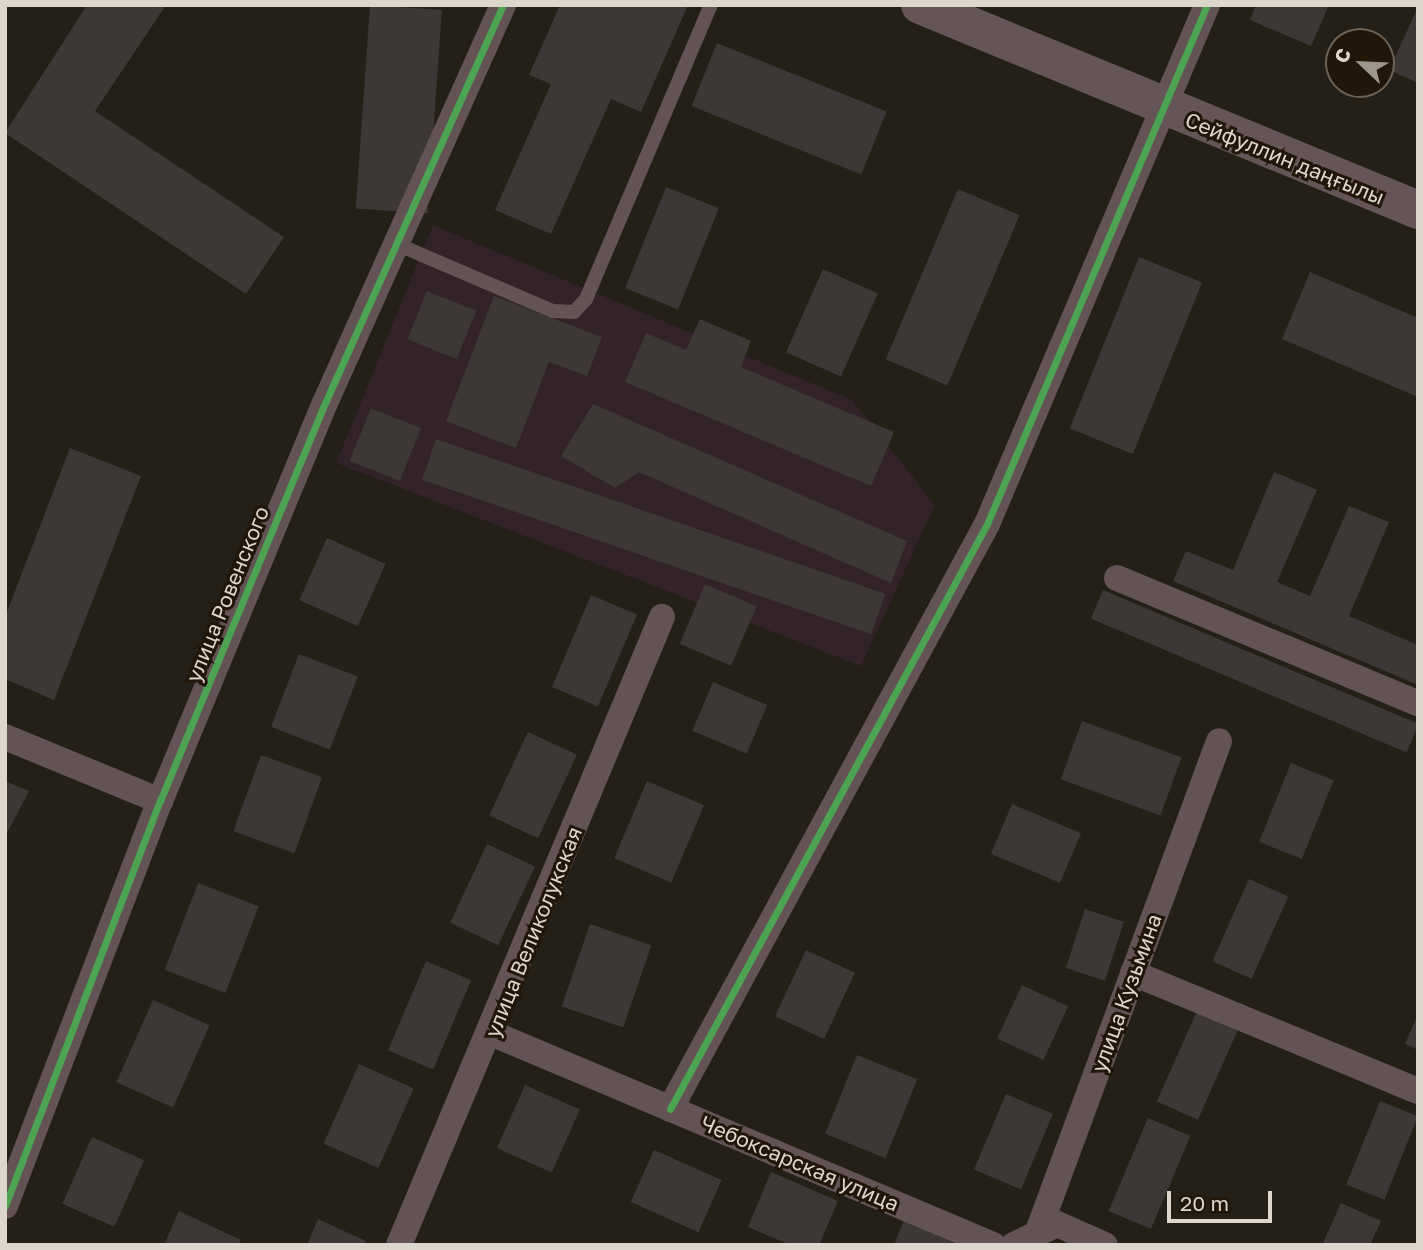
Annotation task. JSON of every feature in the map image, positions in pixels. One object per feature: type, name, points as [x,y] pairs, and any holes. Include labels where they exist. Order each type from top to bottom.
[{"type":"main road","name":"Сейфуллин даңғылы","points":[[920,5],[1166,111],[1418,210]]},
{"type":"street","name":"улица Ровенского","points":[[5,1206],[160,801],[394,243],[503,5]]},
{"type":"street","points":[[670,1109],[987,524],[1166,111],[1208,5]]},
{"type":"street","points":[[1117,578],[1418,703]]},
{"type":"street","name":"улица Великолукская","points":[[399,1245],[491,1033],[662,617]]},
{"type":"street","points":[[5,737],[160,801]]},
{"type":"street","name":"улица Кузьмина","points":[[1028,1242],[1133,973],[1219,741]]},
{"type":"street","points":[[1133,973],[1418,1091]]},
{"type":"street","name":"Чебоксарская улица","points":[[491,1033],[993,1245]]},
{"type":"street","points":[[1028,1242],[1057,1224],[1105,1245]]},
{"type":"lane","points":[[394,243],[553,311],[574,312],[586,299],[711,5]]},
{"type":"shaded area","points":[[433,225],[852,400],[935,505],[861,666],[336,463]]},
{"type":"building","points":[[87,5],[166,5],[95,111],[284,237],[246,294],[5,133]]},
{"type":"building","points":[[370,5],[442,10],[428,214],[356,209]]},
{"type":"building","points":[[560,5],[688,5],[641,112],[611,99],[551,234],[495,210],[551,84],[529,75]]},
{"type":"building","points":[[1256,5],[1329,5],[1311,46],[1250,20]]},
{"type":"building","points":[[1418,7],[1418,83],[1395,73],[1395,57]]},
{"type":"building","points":[[717,43],[887,112],[861,175],[692,106]]},
{"type":"building","points":[[666,187],[719,208],[678,309],[625,288]]},
{"type":"building","points":[[958,189],[1020,215],[947,385],[886,359]]},
{"type":"building","points":[[1139,257],[1202,282],[1133,454],[1070,429]]},
{"type":"building","points":[[823,269],[878,293],[841,377],[786,352]]},
{"type":"building","points":[[1310,272],[1418,318],[1418,397],[1282,339]]},
{"type":"building","points":[[427,291],[476,311],[457,359],[408,339]]},
{"type":"building","points":[[494,296],[602,337],[587,376],[549,362],[516,448],[446,421]]},
{"type":"building","points":[[700,319],[751,341],[741,367],[894,432],[871,486],[625,382],[646,333],[686,350]]},
{"type":"building","points":[[593,404],[907,541],[891,583],[639,472],[615,488],[561,456]]},
{"type":"building","points":[[371,408],[421,428],[400,481],[350,461]]},
{"type":"building","points":[[436,439],[885,594],[871,634],[422,480]]},
{"type":"building","points":[[70,448],[141,476],[54,700],[5,679],[5,617]]},
{"type":"building","points":[[1274,472],[1317,490],[1277,582],[1310,596],[1349,506],[1389,522],[1349,616],[1418,645],[1418,685],[1173,581],[1186,551],[1233,570]]},
{"type":"building","points":[[327,538],[385,564],[358,626],[299,600]]},
{"type":"building","points":[[705,584],[757,606],[731,666],[680,644]]},
{"type":"building","points":[[1103,590],[1418,724],[1407,753],[1091,619]]},
{"type":"building","points":[[591,595],[637,615],[598,707],[552,687]]},
{"type":"building","points":[[299,654],[358,677],[330,749],[271,727]]},
{"type":"building","points":[[713,682],[767,705],[747,754],[692,731]]},
{"type":"building","points":[[1082,721],[1182,757],[1160,816],[1061,779]]},
{"type":"building","points":[[528,732],[577,755],[538,838],[489,815]]},
{"type":"building","points":[[261,755],[322,777],[294,853],[233,831]]},
{"type":"building","points":[[1291,763],[1334,780],[1302,859],[1259,842]]},
{"type":"building","points":[[5,781],[29,791],[5,837]]},
{"type":"building","points":[[647,781],[704,805],[671,883],[614,858]]},
{"type":"building","points":[[1012,804],[1081,833],[1060,883],[991,854]]},
{"type":"building","points":[[487,844],[535,866],[498,945],[450,923]]},
{"type":"building","points":[[1249,879],[1288,896],[1252,979],[1212,961]]},
{"type":"building","points":[[198,883],[259,906],[225,993],[165,970]]},
{"type":"building","points":[[1085,909],[1124,922],[1105,981],[1066,968]]},
{"type":"building","points":[[590,924],[651,945],[623,1027],[562,1006]]},
{"type":"building","points":[[806,950],[855,973],[824,1039],[775,1016]]},
{"type":"building","points":[[426,961],[471,980],[433,1069],[388,1050]]},
{"type":"building","points":[[1022,985],[1068,1007],[1043,1060],[997,1038]]},
{"type":"building","points":[[153,1000],[210,1025],[173,1107],[116,1082]]},
{"type":"building","points":[[1197,1011],[1238,1029],[1198,1120],[1157,1101]]},
{"type":"building","points":[[1418,1014],[1418,1050],[1405,1044]]},
{"type":"building","points":[[857,1055],[917,1079],[885,1158],[825,1134]]},
{"type":"building","points":[[359,1064],[414,1088],[378,1168],[324,1143]]},
{"type":"building","points":[[525,1085],[580,1109],[552,1172],[497,1148]]},
{"type":"building","points":[[1006,1094],[1053,1114],[1021,1189],[974,1169]]},
{"type":"building","points":[[1380,1101],[1418,1116],[1384,1200],[1346,1184]]},
{"type":"building","points":[[1148,1118],[1190,1136],[1151,1229],[1109,1211]]},
{"type":"building","points":[[92,1137],[144,1160],[114,1227],[62,1204]]},
{"type":"building","points":[[654,1150],[722,1180],[698,1232],[631,1202]]},
{"type":"building","points":[[771,1172],[838,1201],[819,1245],[790,1245],[748,1227]]},
{"type":"building","points":[[1341,1203],[1381,1221],[1370,1245],[1322,1245]]},
{"type":"building","points":[[179,1211],[241,1240],[238,1245],[164,1245]]},
{"type":"building","points":[[318,1219],[366,1241],[365,1245],[307,1245]]},
{"type":"building","points":[[904,1220],[958,1245],[894,1245]]},
{"type":"cycle path","points":[[5,1206],[160,801],[325,403],[503,5]]},
{"type":"cycle path","points":[[670,1109],[987,524],[1207,5]]}]
